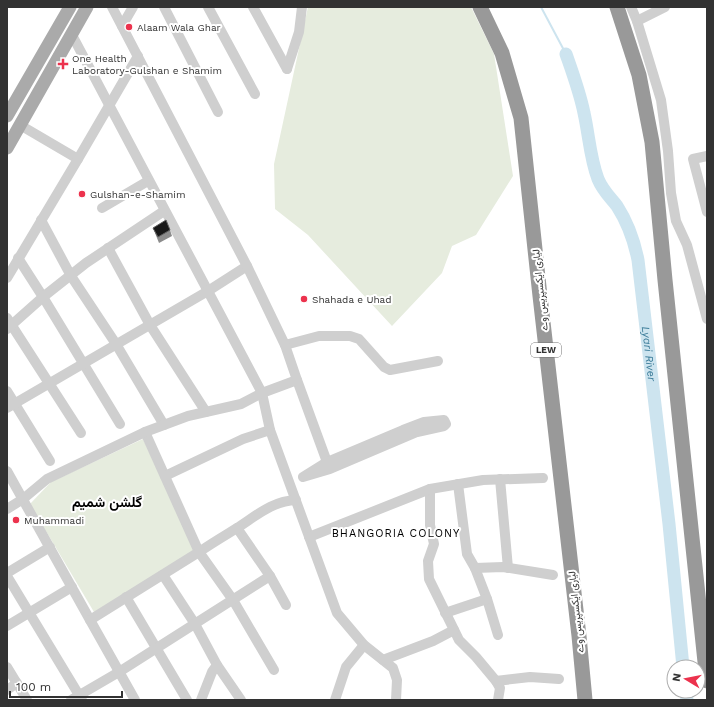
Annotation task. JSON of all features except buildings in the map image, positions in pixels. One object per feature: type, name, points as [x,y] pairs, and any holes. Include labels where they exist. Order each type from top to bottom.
[{"type":"highway","name":"لیاری ایکسپریس وے","points":[[480,7],[502,53],[521,118],[585,700]]},
{"type":"highway","points":[[617,7],[639,75],[652,142],[664,272],[707,681]]},
{"type":"main road","points":[[7,116],[70,7]]},
{"type":"main road","points":[[7,148],[87,7]]},
{"type":"street","points":[[112,7],[247,266],[285,345],[327,462]]},
{"type":"street","points":[[122,26],[133,7]]},
{"type":"street","points":[[164,7],[218,112]]},
{"type":"street","points":[[208,7],[255,94]]},
{"type":"street","points":[[253,7],[287,69],[299,32],[302,7]]},
{"type":"street","points":[[631,7],[661,100],[668,151],[671,193],[676,221],[687,245],[707,319]]},
{"type":"street","points":[[637,22],[665,7]]},
{"type":"street","points":[[72,35],[164,211],[262,393],[270,430],[337,613],[364,645],[393,668],[397,680],[396,700]]},
{"type":"street","points":[[7,278],[138,56]]},
{"type":"street","points":[[20,125],[78,159]]},
{"type":"street","points":[[707,156],[693,158],[707,208]]},
{"type":"street","points":[[102,208],[148,180]]},
{"type":"street","points":[[81,433],[49,383],[8,324],[97,255],[164,211]]},
{"type":"street","points":[[41,220],[71,276],[116,344],[164,425]]},
{"type":"street","points":[[108,248],[150,325],[206,412]]},
{"type":"street","points":[[18,258],[120,424]]},
{"type":"street","points":[[11,405],[208,291],[247,266]]},
{"type":"street","points":[[285,345],[319,336],[350,336],[359,339],[384,367],[390,370],[438,361]]},
{"type":"street","points":[[7,509],[23,499],[47,479],[145,432],[188,416],[241,404],[262,393],[297,380]]},
{"type":"street","points":[[7,391],[11,405],[50,461]]},
{"type":"street","points":[[444,420],[446,422],[444,426],[417,432],[330,470],[303,477],[327,462],[424,422],[444,420]]},
{"type":"street","points":[[165,476],[243,439],[270,430]]},
{"type":"street","points":[[145,432],[199,552],[233,600],[274,670]]},
{"type":"street","points":[[7,471],[135,700]]},
{"type":"street","points":[[309,537],[430,489],[483,480],[543,478]]},
{"type":"street","points":[[500,479],[508,568]]},
{"type":"street","points":[[458,484],[467,554],[475,568],[487,599],[498,635]]},
{"type":"street","points":[[430,489],[430,525],[434,544],[428,561],[429,580],[460,640],[496,681],[500,688],[498,700]]},
{"type":"street","points":[[90,620],[237,528],[268,506],[288,500],[296,500]]},
{"type":"street","points":[[237,528],[270,576],[286,605]]},
{"type":"street","points":[[7,573],[50,547]]},
{"type":"street","points":[[475,568],[508,568],[554,575]]},
{"type":"street","points":[[163,575],[195,624],[217,665],[241,700]]},
{"type":"street","points":[[7,576],[30,613],[78,698],[270,576]]},
{"type":"street","points":[[7,626],[72,587]]},
{"type":"street","points":[[126,597],[187,700]]},
{"type":"street","points":[[445,613],[487,599]]},
{"type":"street","points":[[383,660],[433,641],[454,630]]},
{"type":"street","points":[[335,700],[346,667],[364,645]]},
{"type":"street","points":[[201,700],[212,672],[217,665]]},
{"type":"street","points":[[7,667],[27,700]]},
{"type":"street","points":[[496,681],[530,677],[559,679]]},
{"type":"street","points":[[7,690],[17,683]]},
{"type":"shaded area","points":[[308,7],[471,7],[494,54],[513,176],[476,235],[452,246],[442,273],[392,326],[308,235],[275,209],[274,164]]},
{"type":"shaded area","points":[[143,439],[196,553],[94,612],[30,504],[51,482]]},
{"type":"waterway","points":[[541,7],[566,54]]},
{"type":"waterway","name":"Lyari River","points":[[566,54],[586,121],[593,163],[598,179],[604,190],[617,206],[627,225],[638,260],[669,524],[682,659]]},
{"type":"place","name":"Alaam Wala Ghar","points":[[129,27]]},
{"type":"place","name":"One Health Laboratory-Gulshan e Shamim","points":[[63,64]]},
{"type":"place","name":"Gulshan-e-Shamim","points":[[82,194]]},
{"type":"place","name":"Shahada e Uhad","points":[[304,299]]},
{"type":"place","name":"Muhammadi","points":[[16,520]]},
{"type":"district","name":"گلشن شمیم","points":[[107,502]]},
{"type":"district","name":"BHANGORIA COLONY","points":[[396,533]]}]
